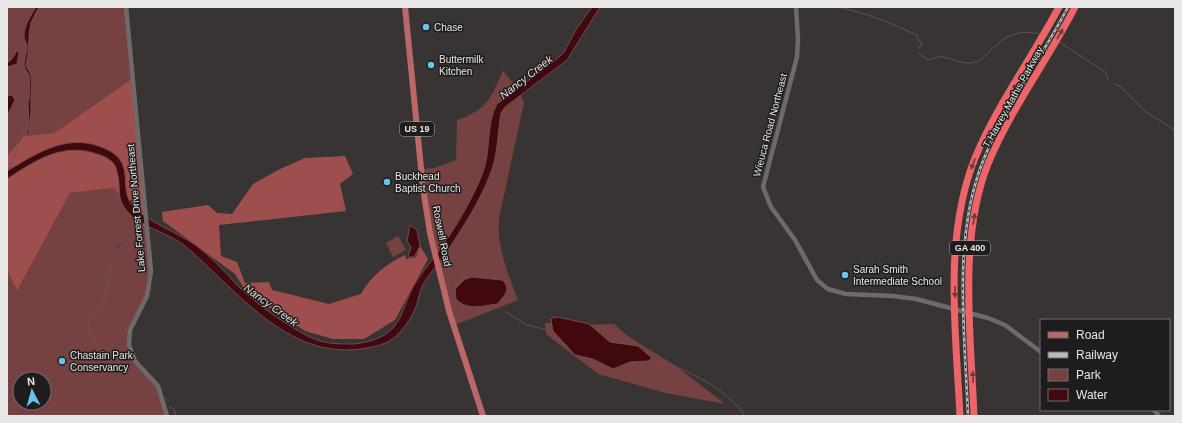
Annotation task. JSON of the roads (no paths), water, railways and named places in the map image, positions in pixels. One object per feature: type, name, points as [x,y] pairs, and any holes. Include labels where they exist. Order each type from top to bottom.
[{"type":"highway","name":"T Harvey Mathis Parkway","points":[[960,416],[955,274],[959,216],[966,187],[986,133],[1059,7]]},
{"type":"highway","name":"T Harvey Mathis Parkway","points":[[974,416],[969,274],[974,218],[980,191],[988,165],[1000,139],[1075,7]]},
{"type":"main road","name":"Roswell Road","points":[[406,7],[423,188],[437,268],[454,328],[483,416]]},
{"type":"street","name":"Lake Forrest Drive Northeast","points":[[126,7],[151,265],[149,289],[144,304],[132,325],[129,345],[135,361],[158,386],[166,416]]},
{"type":"street","name":"Wieuca Road Northeast","points":[[796,7],[798,39],[797,57],[764,182],[764,191],[768,201],[797,242],[817,280],[828,289],[846,294],[903,297],[988,318],[1012,329],[1040,351]]},
{"type":"water","points":[[36,7],[39,7],[31,25],[26,64],[31,74],[32,98],[28,134],[26,135],[29,122],[28,104],[30,95],[29,74],[24,64],[27,45],[24,32]]},
{"type":"water","points":[[592,7],[600,7],[567,60],[505,107],[501,113],[493,166],[477,203],[455,240],[426,280],[421,289],[415,309],[407,323],[392,339],[380,345],[360,349],[333,349],[308,343],[285,332],[243,300],[185,246],[137,220],[125,243],[115,249],[108,289],[114,248],[124,242],[136,220],[123,206],[115,166],[112,161],[105,157],[87,151],[62,151],[40,159],[7,179],[7,171],[31,157],[56,146],[69,143],[82,143],[96,145],[110,151],[118,157],[122,163],[127,193],[133,206],[148,218],[198,247],[263,307],[299,332],[320,341],[349,344],[369,341],[385,335],[397,323],[416,282],[449,236],[468,204],[483,172],[487,155],[491,120],[497,104],[557,59],[564,52],[577,28]]},
{"type":"water","points":[[18,50],[17,64],[7,67],[7,63]]},
{"type":"water","points":[[12,95],[15,100],[7,116],[7,96]]},
{"type":"water","points":[[410,225],[417,230],[420,246],[414,257],[408,257],[411,247],[407,241]]},
{"type":"water","points":[[472,277],[502,280],[507,289],[506,292],[497,304],[475,307],[460,303],[456,299],[455,289],[465,279]]},
{"type":"water","points":[[558,317],[589,324],[610,342],[638,346],[652,358],[648,361],[630,362],[613,369],[593,359],[575,355],[553,331],[551,320],[552,318]]},
{"type":"waterway","points":[[30,24],[40,7]]},
{"type":"waterway","points":[[838,7],[879,19],[918,36],[918,40],[922,43],[919,49]]},
{"type":"waterway","points":[[919,54],[928,60],[941,57],[964,63],[974,63],[983,58],[1001,41],[1012,35],[1025,32],[1040,34]]},
{"type":"waterway","points":[[1046,36],[1053,39]]},
{"type":"waterway","points":[[25,42],[26,51]]},
{"type":"waterway","points":[[1059,42],[1106,73],[1108,80]]},
{"type":"waterway","points":[[27,58],[29,70]]},
{"type":"waterway","points":[[1114,84],[1120,86],[1146,112],[1175,130]]},
{"type":"waterway","points":[[31,97],[31,110]]},
{"type":"waterway","points":[[9,170],[29,119]]},
{"type":"waterway","points":[[120,246],[127,241],[135,219]]},
{"type":"waterway","points":[[115,256],[115,249],[117,248]]},
{"type":"waterway","points":[[448,250],[455,259]]},
{"type":"waterway","points":[[101,352],[90,331],[89,322],[105,299],[111,262]]},
{"type":"waterway","points":[[455,290],[456,285],[464,278],[464,275],[469,278]]},
{"type":"waterway","points":[[460,303],[463,306],[467,306]]},
{"type":"waterway","points":[[506,312],[527,325],[552,331]]},
{"type":"waterway","points":[[105,356],[128,372]]},
{"type":"waterway","points":[[651,359],[676,367],[703,380],[728,397],[745,416]]},
{"type":"waterway","points":[[130,374],[151,394],[158,395]]},
{"type":"waterway","points":[[170,407],[174,409],[176,416]]},
{"type":"railway","points":[[968,416],[963,320],[963,287],[967,222],[973,191],[983,161],[1002,121],[1068,7]]},
{"type":"place","name":"Chase","points":[[426,27]]},
{"type":"place","name":"Buttermilk Kitchen","points":[[431,65]]},
{"type":"place","name":"Buckhead Baptist Church","points":[[387,182]]},
{"type":"place","name":"Sarah Smith Intermediate School","points":[[845,275]]},
{"type":"place","name":"Chastain Park Conservancy","points":[[62,361]]},
{"type":"water label","name":"Nancy Creek","points":[[526,77]]},
{"type":"water label","name":"Nancy Creek","points":[[271,305]]}]
